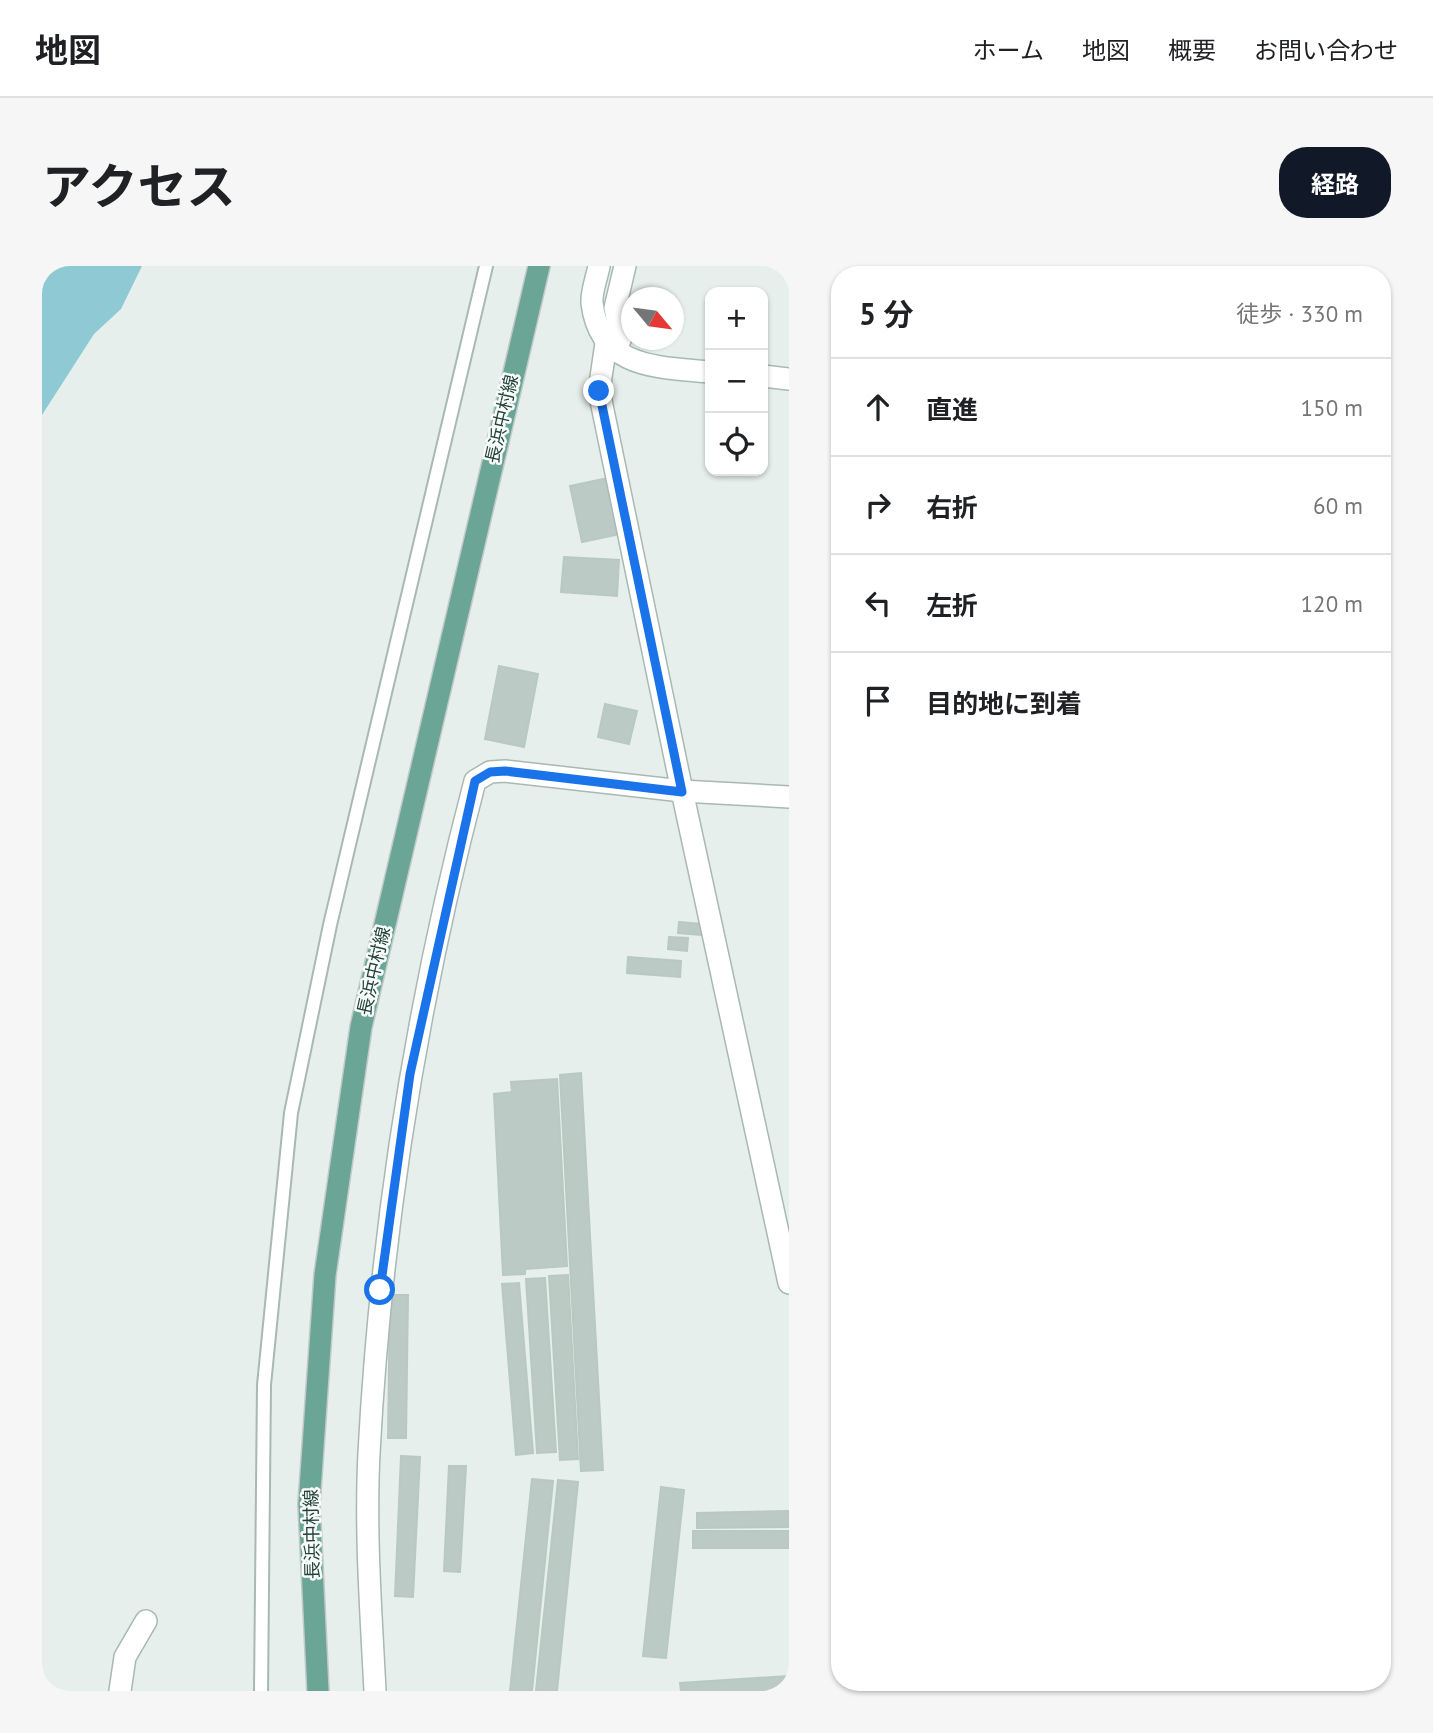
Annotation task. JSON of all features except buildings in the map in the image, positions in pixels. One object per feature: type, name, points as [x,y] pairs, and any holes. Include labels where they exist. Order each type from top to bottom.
[{"type":"main road","name":"長浜中村線","points":[[318,1691],[309,1504],[325,1275],[361,1027],[539,266]]},
{"type":"street","points":[[599,266],[592,302],[611,346],[625,357],[653,367],[705,372]]},
{"type":"street","points":[[625,266],[615,309],[621,338],[611,346],[599,391],[682,792],[789,1283]]},
{"type":"street","points":[[768,377],[789,379]]},
{"type":"street","points":[[375,1691],[369,1571],[369,1455],[380,1290],[410,1074],[475,781],[490,772],[505,771],[682,792],[789,797]]},
{"type":"street","points":[[120,1691],[125,1657],[146,1621]]},
{"type":"lane","points":[[261,1691],[264,1385],[291,1113],[330,925],[486,266]]},
{"type":"water","points":[[42,266],[142,266],[121,309],[94,334],[42,415]]},
{"type":"route","points":[[380,1290],[410,1074],[475,781],[490,772],[505,771],[682,792],[599,391]]}]
